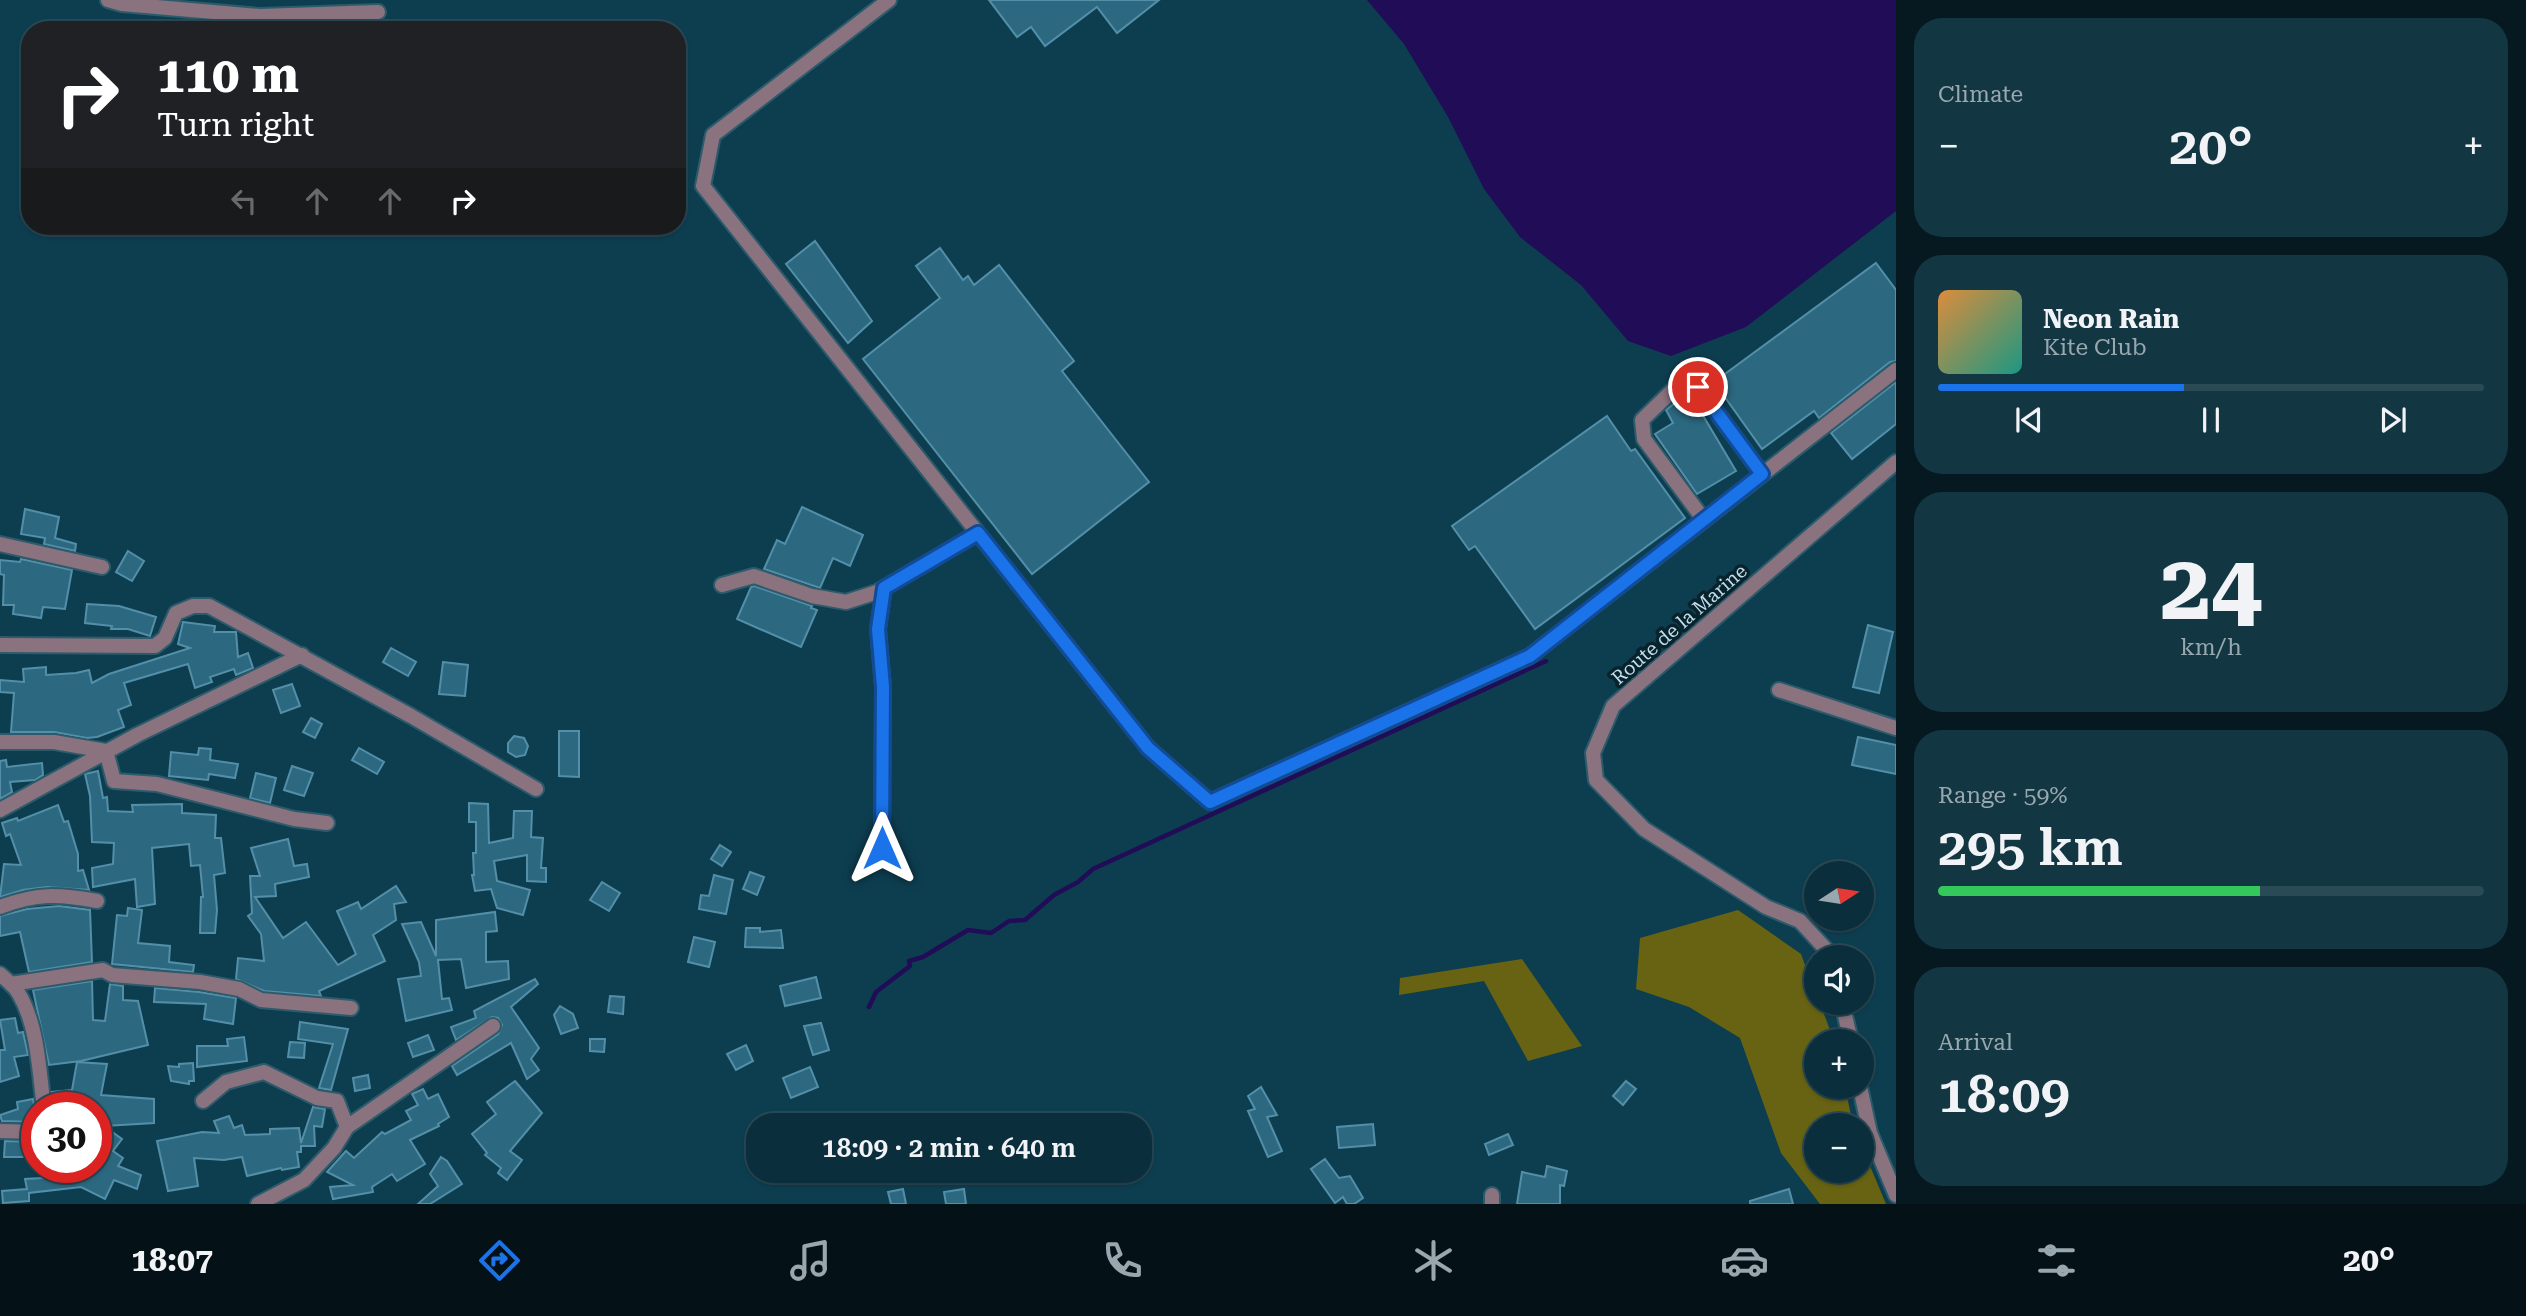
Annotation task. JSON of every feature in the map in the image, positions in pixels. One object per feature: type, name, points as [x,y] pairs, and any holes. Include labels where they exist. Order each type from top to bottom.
[{"type":"street","points":[[108,0],[122,4],[260,16],[377,12]]},
{"type":"street","points":[[889,0],[713,135],[703,186],[1148,748],[1210,802],[1530,656],[1896,370]]},
{"type":"street","points":[[1704,520],[1644,439],[1642,420],[1673,390],[1698,387],[1762,474]]},
{"type":"street","name":"Route de la Marine","points":[[1822,945],[1800,921],[1766,907],[1644,830],[1596,780],[1593,753],[1613,706],[1896,462]]},
{"type":"street","points":[[722,585],[754,576],[812,596],[846,602],[884,588],[978,533]]},
{"type":"street","points":[[0,544],[102,568]]},
{"type":"street","points":[[882,848],[883,687],[878,629],[884,588]]},
{"type":"street","points":[[0,645],[155,646],[166,638],[176,613],[193,606],[209,606],[302,655],[536,789]]},
{"type":"street","points":[[0,810],[106,751],[302,655]]},
{"type":"street","points":[[1779,690],[1896,728]]},
{"type":"street","points":[[0,742],[54,742],[106,751]]},
{"type":"street","points":[[106,751],[114,781],[157,784],[294,819],[327,823]]},
{"type":"street","points":[[0,907],[30,896],[68,895],[97,901]]},
{"type":"street","points":[[6,979],[103,971],[122,976],[200,982],[239,989],[261,1000],[351,1009]]},
{"type":"street","points":[[6,979],[18,990],[27,1010],[42,1092]]},
{"type":"street","points":[[258,1204],[304,1180],[334,1148],[347,1128],[493,1026]]},
{"type":"street","points":[[203,1101],[226,1083],[264,1072],[317,1098],[337,1101],[347,1128]]},
{"type":"street","points":[[1863,1099],[1870,1133],[1896,1195]]},
{"type":"street","points":[[0,1131],[21,1132]]},
{"type":"shaded area","points":[[1367,0],[1896,0],[1896,211],[1746,327],[1671,356],[1628,341],[1581,285],[1520,237],[1484,189],[1448,117],[1404,44]]},
{"type":"shaded area","points":[[1738,910],[1801,954],[1804,962],[1804,1015],[1824,1015],[1830,1029],[1804,1029],[1804,1099],[1848,1099],[1850,1113],[1804,1113],[1804,1183],[1874,1183],[1874,1176],[1886,1204],[1820,1204],[1781,1153],[1740,1038],[1689,1007],[1636,989],[1640,938]]},
{"type":"shaded area","points":[[1522,959],[1582,1046],[1528,1061],[1484,981],[1399,995],[1400,978]]},
{"type":"building","points":[[989,0],[1159,0],[1117,33],[1097,7],[1045,46],[1031,27],[1017,37]]},
{"type":"building","points":[[815,241],[872,321],[848,343],[786,264]]},
{"type":"building","points":[[940,248],[963,280],[968,276],[974,285],[999,265],[1074,361],[1062,371],[1149,482],[1032,574],[863,359],[940,298],[916,266]]},
{"type":"building","points":[[1876,263],[1896,290],[1896,361],[1890,362],[1819,418],[1814,411],[1762,449],[1714,382]]},
{"type":"building","points":[[1896,382],[1896,424],[1852,459],[1831,433]]},
{"type":"building","points":[[1692,397],[1736,471],[1697,494],[1655,434],[1673,423],[1666,410],[1680,399]]},
{"type":"building","points":[[1607,416],[1631,451],[1635,449],[1685,518],[1535,629],[1475,546],[1469,550],[1452,526]]},
{"type":"building","points":[[802,507],[863,535],[850,566],[833,558],[820,588],[764,569],[777,540],[785,544]]},
{"type":"building","points":[[25,509],[59,517],[55,538],[76,544],[75,551],[44,544],[45,538],[21,534]]},
{"type":"building","points":[[128,551],[144,561],[132,581],[116,572]]},
{"type":"building","points":[[21,559],[72,570],[65,609],[43,607],[41,618],[13,614],[14,605],[3,605],[4,575],[0,574],[0,560],[20,562]]},
{"type":"building","points":[[751,587],[817,610],[801,647],[737,619]]},
{"type":"building","points":[[87,604],[119,606],[156,617],[150,636],[128,629],[111,629],[112,626],[85,623]]},
{"type":"building","points":[[183,622],[215,626],[214,632],[236,632],[238,657],[248,653],[253,668],[236,675],[234,669],[210,677],[212,682],[195,688],[188,664],[124,683],[131,705],[118,710],[124,727],[97,737],[87,738],[54,732],[11,732],[14,693],[0,692],[0,680],[24,682],[23,669],[46,667],[46,675],[89,670],[92,683],[109,674],[190,648],[178,644]]},
{"type":"building","points":[[1868,625],[1893,632],[1879,693],[1853,687]]},
{"type":"building","points":[[391,648],[416,662],[408,676],[383,662]]},
{"type":"building","points":[[443,662],[468,665],[465,696],[439,694]]},
{"type":"building","points":[[292,684],[300,706],[281,713],[273,690]]},
{"type":"building","points":[[311,718],[322,724],[315,738],[303,732]]},
{"type":"building","points":[[559,731],[579,731],[579,777],[559,776]]},
{"type":"building","points":[[514,736],[524,738],[528,746],[525,755],[516,757],[508,752],[508,743]]},
{"type":"building","points":[[1858,737],[1896,745],[1896,774],[1852,765]]},
{"type":"building","points":[[199,748],[211,749],[210,760],[238,764],[235,778],[209,774],[208,780],[169,776],[171,752],[198,755]]},
{"type":"building","points":[[359,748],[384,762],[377,774],[352,760]]},
{"type":"building","points":[[6,760],[7,767],[42,763],[43,775],[35,780],[10,782],[12,792],[0,799],[0,761]]},
{"type":"building","points":[[292,766],[313,773],[304,796],[284,790]]},
{"type":"building","points":[[98,771],[103,798],[107,797],[108,811],[133,812],[132,805],[182,804],[182,813],[216,815],[215,838],[221,838],[225,873],[214,875],[217,910],[215,933],[200,933],[203,897],[200,865],[191,866],[189,844],[152,848],[155,904],[137,907],[135,879],[93,887],[92,868],[113,864],[114,843],[92,842],[90,796],[85,774]]},
{"type":"building","points":[[256,773],[276,778],[270,803],[250,798]]},
{"type":"building","points":[[469,803],[488,804],[489,843],[513,838],[514,811],[532,811],[531,837],[543,838],[541,868],[546,868],[546,882],[527,881],[527,855],[494,861],[497,881],[530,890],[523,915],[497,908],[491,889],[475,891],[472,875],[473,853],[476,853],[476,822],[469,822]]},
{"type":"building","points":[[58,805],[64,822],[68,821],[78,854],[78,871],[83,870],[89,890],[47,887],[0,897],[4,864],[21,865],[10,834],[6,836],[2,823],[17,818],[18,821]]},
{"type":"building","points":[[288,839],[294,866],[307,864],[309,877],[275,884],[276,896],[255,897],[283,938],[306,922],[338,965],[356,954],[337,911],[358,902],[361,909],[396,886],[406,902],[394,904],[396,920],[373,935],[385,961],[319,991],[321,996],[264,991],[236,979],[238,958],[264,961],[261,934],[248,916],[252,913],[250,876],[260,876],[251,848]]},
{"type":"building","points":[[720,845],[731,852],[722,866],[711,859]]},
{"type":"building","points":[[750,872],[764,877],[757,895],[743,889]]},
{"type":"building","points":[[714,875],[733,880],[726,914],[699,909],[701,895],[709,896]]},
{"type":"building","points":[[602,882],[620,893],[609,911],[590,900]]},
{"type":"building","points":[[59,906],[90,910],[92,962],[29,972],[20,932],[0,936],[0,916],[27,909]]},
{"type":"building","points":[[128,908],[142,910],[138,943],[170,946],[169,962],[194,965],[193,972],[112,964],[117,915],[127,916]]},
{"type":"building","points":[[495,912],[497,931],[486,932],[486,962],[508,961],[509,979],[466,988],[461,959],[438,960],[442,999],[449,998],[452,1010],[406,1021],[398,979],[421,976],[419,962],[402,924],[421,922],[436,956],[436,920]]},
{"type":"building","points":[[746,928],[760,928],[760,932],[781,930],[783,948],[745,947]]},
{"type":"building","points":[[694,937],[715,942],[709,967],[688,962]]},
{"type":"building","points":[[816,977],[821,998],[785,1006],[780,986]]},
{"type":"building","points":[[535,979],[538,984],[511,1007],[539,1048],[531,1059],[539,1070],[527,1079],[511,1043],[457,1075],[452,1066],[498,1034],[502,1025],[498,1018],[492,1017],[456,1040],[451,1027],[476,1018],[474,1011]]},
{"type":"building","points":[[92,981],[93,1020],[105,1021],[110,984],[123,986],[123,1000],[138,1001],[148,1045],[81,1061],[49,1065],[33,990]]},
{"type":"building","points":[[155,988],[236,998],[233,1024],[204,1019],[206,1004],[154,1002]]},
{"type":"building","points":[[610,996],[624,997],[623,1014],[608,1012]]},
{"type":"building","points":[[560,1006],[573,1014],[578,1028],[561,1034],[554,1015]]},
{"type":"building","points":[[15,1018],[18,1033],[23,1032],[28,1055],[14,1057],[19,1076],[0,1082],[0,1050],[5,1050],[0,1020]]},
{"type":"building","points":[[300,1022],[348,1029],[331,1090],[319,1088],[333,1044],[298,1039]]},
{"type":"building","points":[[821,1023],[829,1050],[813,1055],[804,1026]]},
{"type":"building","points":[[428,1035],[434,1050],[413,1057],[408,1043]]},
{"type":"building","points":[[244,1037],[247,1061],[197,1067],[197,1046],[228,1046],[227,1039]]},
{"type":"building","points":[[590,1039],[605,1039],[604,1052],[590,1051]]},
{"type":"building","points":[[290,1042],[305,1043],[304,1058],[288,1057]]},
{"type":"building","points":[[746,1045],[753,1061],[736,1070],[727,1054]]},
{"type":"building","points":[[77,1062],[107,1064],[102,1092],[52,1092],[72,1090]]},
{"type":"building","points":[[193,1063],[194,1081],[189,1081],[189,1084],[171,1081],[168,1066],[179,1067],[179,1064]]},
{"type":"building","points":[[810,1067],[818,1087],[791,1098],[783,1078]]},
{"type":"building","points":[[368,1075],[370,1088],[355,1091],[353,1078]]},
{"type":"building","points":[[515,1081],[542,1113],[510,1151],[522,1160],[507,1180],[498,1173],[501,1168],[485,1155],[487,1153],[472,1134],[496,1114],[487,1102]]},
{"type":"building","points":[[1626,1081],[1636,1089],[1623,1105],[1613,1096]]},
{"type":"building","points":[[1261,1087],[1277,1115],[1267,1117],[1282,1151],[1268,1157],[1248,1111],[1255,1109],[1248,1096]]},
{"type":"building","points":[[423,1089],[428,1099],[438,1094],[449,1117],[438,1124],[439,1126],[410,1140],[425,1164],[397,1181],[392,1174],[372,1187],[373,1192],[333,1199],[330,1187],[353,1185],[327,1172],[346,1151],[354,1158],[382,1132],[385,1134],[411,1120],[406,1111],[418,1105],[412,1094]]},
{"type":"building","points":[[112,1096],[154,1099],[154,1123],[112,1126]]},
{"type":"building","points":[[21,1101],[21,1122],[2,1121],[0,1115],[18,1109],[17,1102]]},
{"type":"building","points":[[313,1107],[325,1109],[322,1127],[314,1126],[315,1146],[301,1146],[301,1152],[297,1152],[299,1167],[247,1176],[242,1157],[224,1160],[194,1158],[198,1186],[168,1191],[157,1141],[202,1132],[219,1133],[214,1121],[229,1116],[234,1128],[242,1125],[245,1135],[270,1134],[270,1129],[299,1128],[301,1143]]},
{"type":"building","points":[[1373,1124],[1375,1145],[1339,1148],[1337,1127]]},
{"type":"building","points":[[112,1132],[122,1139],[113,1151],[123,1158],[118,1166],[141,1175],[137,1189],[114,1180],[105,1199],[81,1187],[29,1193],[29,1201],[3,1203],[2,1191],[27,1189],[26,1183],[112,1183]]},
{"type":"building","points":[[1508,1134],[1513,1145],[1489,1155],[1485,1144]]},
{"type":"building","points":[[5,1141],[21,1142],[21,1157],[4,1157]]},
{"type":"building","points":[[441,1157],[447,1161],[462,1184],[430,1204],[418,1204],[438,1186],[430,1174]]},
{"type":"building","points":[[1325,1159],[1339,1178],[1350,1176],[1363,1198],[1354,1204],[1347,1204],[1343,1197],[1335,1203],[1311,1169]]},
{"type":"building","points":[[1547,1166],[1567,1171],[1564,1186],[1560,1185],[1560,1204],[1517,1204],[1522,1172],[1545,1177]]},
{"type":"building","points":[[903,1189],[906,1204],[891,1204],[888,1192]]},
{"type":"building","points":[[964,1189],[966,1204],[946,1204],[944,1192]]},
{"type":"building","points":[[1789,1189],[1793,1204],[1750,1204],[1750,1201]]},
{"type":"waterway","points":[[869,1007],[876,992],[910,966],[909,961],[923,957],[968,930],[991,933],[1009,921],[1025,920],[1054,895],[1078,882],[1093,869],[1546,661]]},
{"type":"route","points":[[882,848],[883,687],[878,629],[884,588],[978,533],[1148,748],[1210,802],[1530,656],[1762,474],[1698,387]]}]
